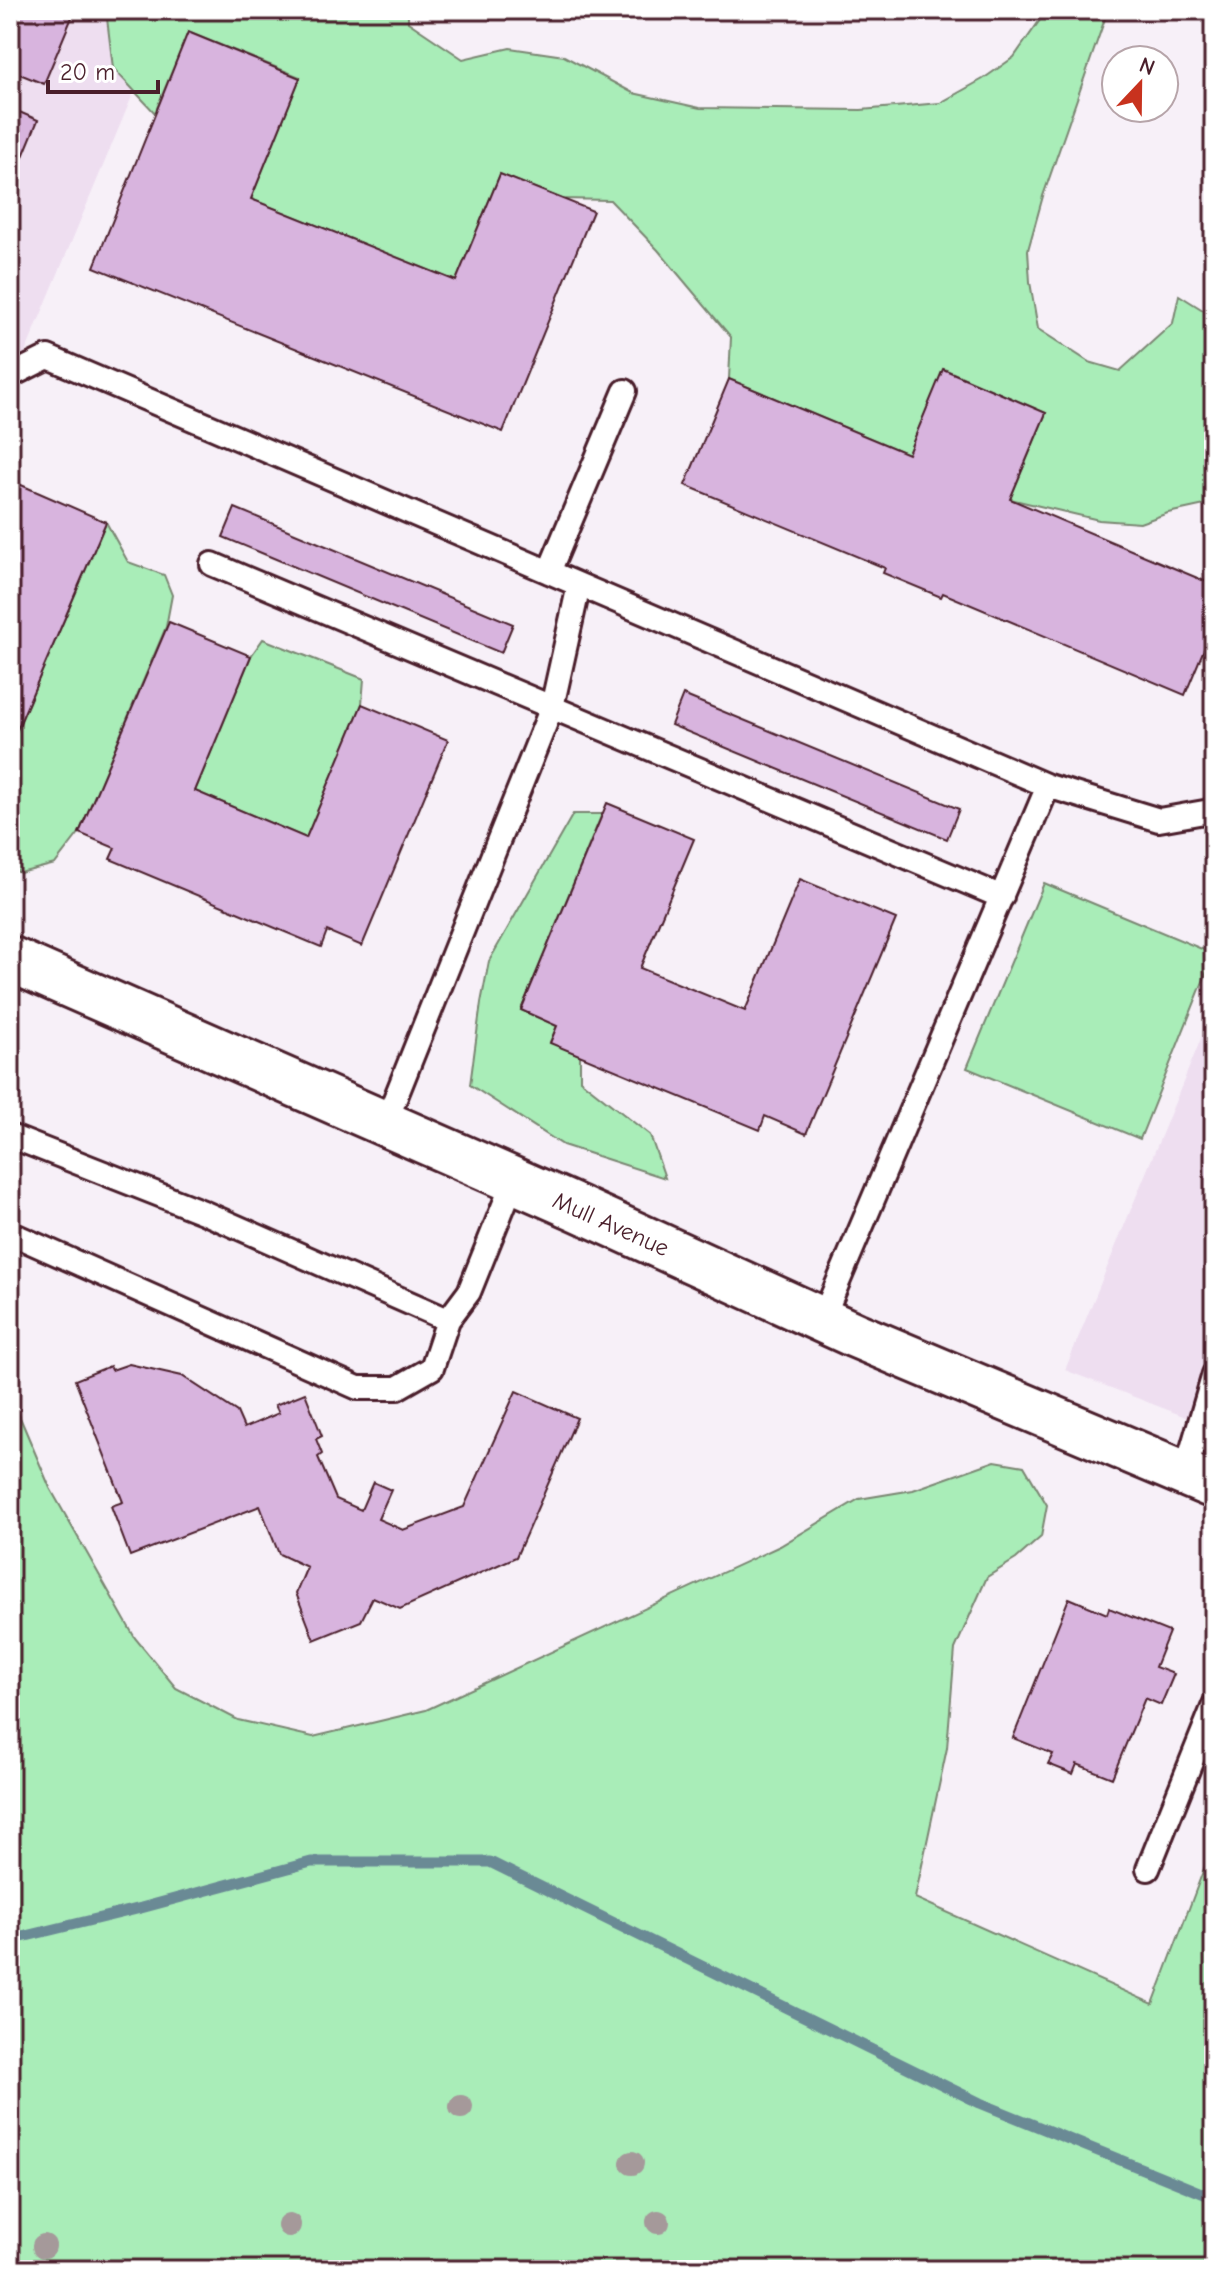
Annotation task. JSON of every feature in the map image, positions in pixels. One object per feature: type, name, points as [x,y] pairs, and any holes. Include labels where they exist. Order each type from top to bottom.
[{"type":"street","name":"Mull Avenue","points":[[10,959],[514,1180],[822,1320],[1199,1480]]},
{"type":"lane","points":[[10,376],[48,357],[1048,786],[1159,820],[1210,811],[1214,807]]},
{"type":"lane","points":[[549,572],[625,391]]},
{"type":"lane","points":[[212,564],[1002,897]]},
{"type":"lane","points":[[385,1124],[552,707],[579,585]]},
{"type":"lane","points":[[822,1320],[1048,786]]},
{"type":"lane","points":[[10,1136],[203,1212],[448,1320]]},
{"type":"lane","points":[[10,1233],[358,1388],[397,1388],[432,1368],[448,1320],[469,1292],[514,1180]]},
{"type":"lane","points":[[1199,1480],[1214,1374]]},
{"type":"lane","points":[[1148,1869],[1214,1705]]},
{"type":"shaded area","points":[[10,10],[168,10],[10,389]]},
{"type":"shaded area","points":[[1214,1007],[1214,1428],[1065,1370]]},
{"type":"green space","points":[[106,10],[408,10],[408,22],[463,59],[510,48],[564,56],[633,93],[700,108],[861,110],[940,103],[1014,57],[1047,10],[1108,10],[1043,196],[1028,250],[1038,329],[1089,362],[1120,371],[1173,323],[1179,295],[1214,317],[1214,503],[1140,523],[1099,520],[1010,499],[1046,413],[944,369],[908,454],[729,379],[731,337],[658,250],[610,200],[562,199],[500,174],[456,281],[251,199],[300,77],[188,32],[155,113],[113,68]]},
{"type":"green space","points":[[106,522],[128,562],[164,575],[172,595],[166,627],[79,833],[55,864],[20,873],[10,868],[10,746]]},
{"type":"green space","points":[[263,639],[364,679],[362,704],[306,838],[195,791],[251,656]]},
{"type":"green space","points":[[573,814],[602,814],[521,1010],[557,1026],[550,1042],[580,1055],[580,1080],[650,1135],[665,1178],[563,1145],[470,1085],[489,961]]},
{"type":"green space","points":[[1044,883],[1214,954],[1140,1139],[967,1068]]},
{"type":"green space","points":[[10,1394],[50,1488],[135,1638],[176,1688],[238,1720],[313,1737],[426,1710],[780,1546],[859,1499],[913,1490],[995,1461],[1024,1466],[1047,1505],[1041,1537],[1016,1559],[987,1577],[955,1649],[947,1748],[915,1898],[1153,2004],[1214,1842],[1214,2270],[10,2270]]},
{"type":"building","points":[[10,10],[75,10],[44,84],[10,70]]},
{"type":"building","points":[[188,32],[300,78],[251,199],[456,281],[500,174],[593,211],[503,432],[94,267]]},
{"type":"building","points":[[10,108],[38,120],[10,188]]},
{"type":"building","points":[[943,369],[1046,413],[1010,499],[1214,585],[1214,635],[1212,639],[1209,637],[1185,695],[943,593],[941,597],[883,573],[885,568],[685,485],[729,379],[908,454]]},
{"type":"building","points":[[12,481],[106,522],[10,746],[10,487]]},
{"type":"building","points":[[235,508],[513,624],[501,653],[223,537]]},
{"type":"building","points":[[169,622],[251,656],[195,791],[306,838],[362,704],[448,740],[362,946],[327,931],[321,947],[110,859],[115,848],[79,833]]},
{"type":"building","points":[[683,695],[959,809],[947,839],[671,725]]},
{"type":"building","points":[[607,803],[694,839],[640,968],[745,1011],[800,879],[896,919],[806,1134],[765,1116],[760,1130],[550,1043],[557,1026],[521,1010]]},
{"type":"building","points":[[129,1364],[182,1376],[237,1412],[244,1428],[279,1413],[275,1405],[305,1393],[322,1436],[316,1439],[322,1454],[318,1457],[336,1499],[361,1510],[373,1482],[391,1490],[378,1519],[403,1530],[464,1507],[516,1391],[577,1418],[516,1557],[400,1609],[373,1597],[361,1621],[314,1640],[296,1593],[307,1567],[279,1554],[260,1506],[130,1556],[111,1506],[123,1502],[75,1380],[110,1366],[112,1370]]},
{"type":"building","points":[[1069,1598],[1107,1614],[1109,1608],[1169,1632],[1155,1667],[1174,1674],[1161,1705],[1145,1698],[1112,1778],[1077,1764],[1073,1774],[1048,1764],[1053,1754],[1013,1738]]},
{"type":"waterway","points":[[10,1940],[311,1862],[490,1862],[980,2103],[1214,2198]]}]
